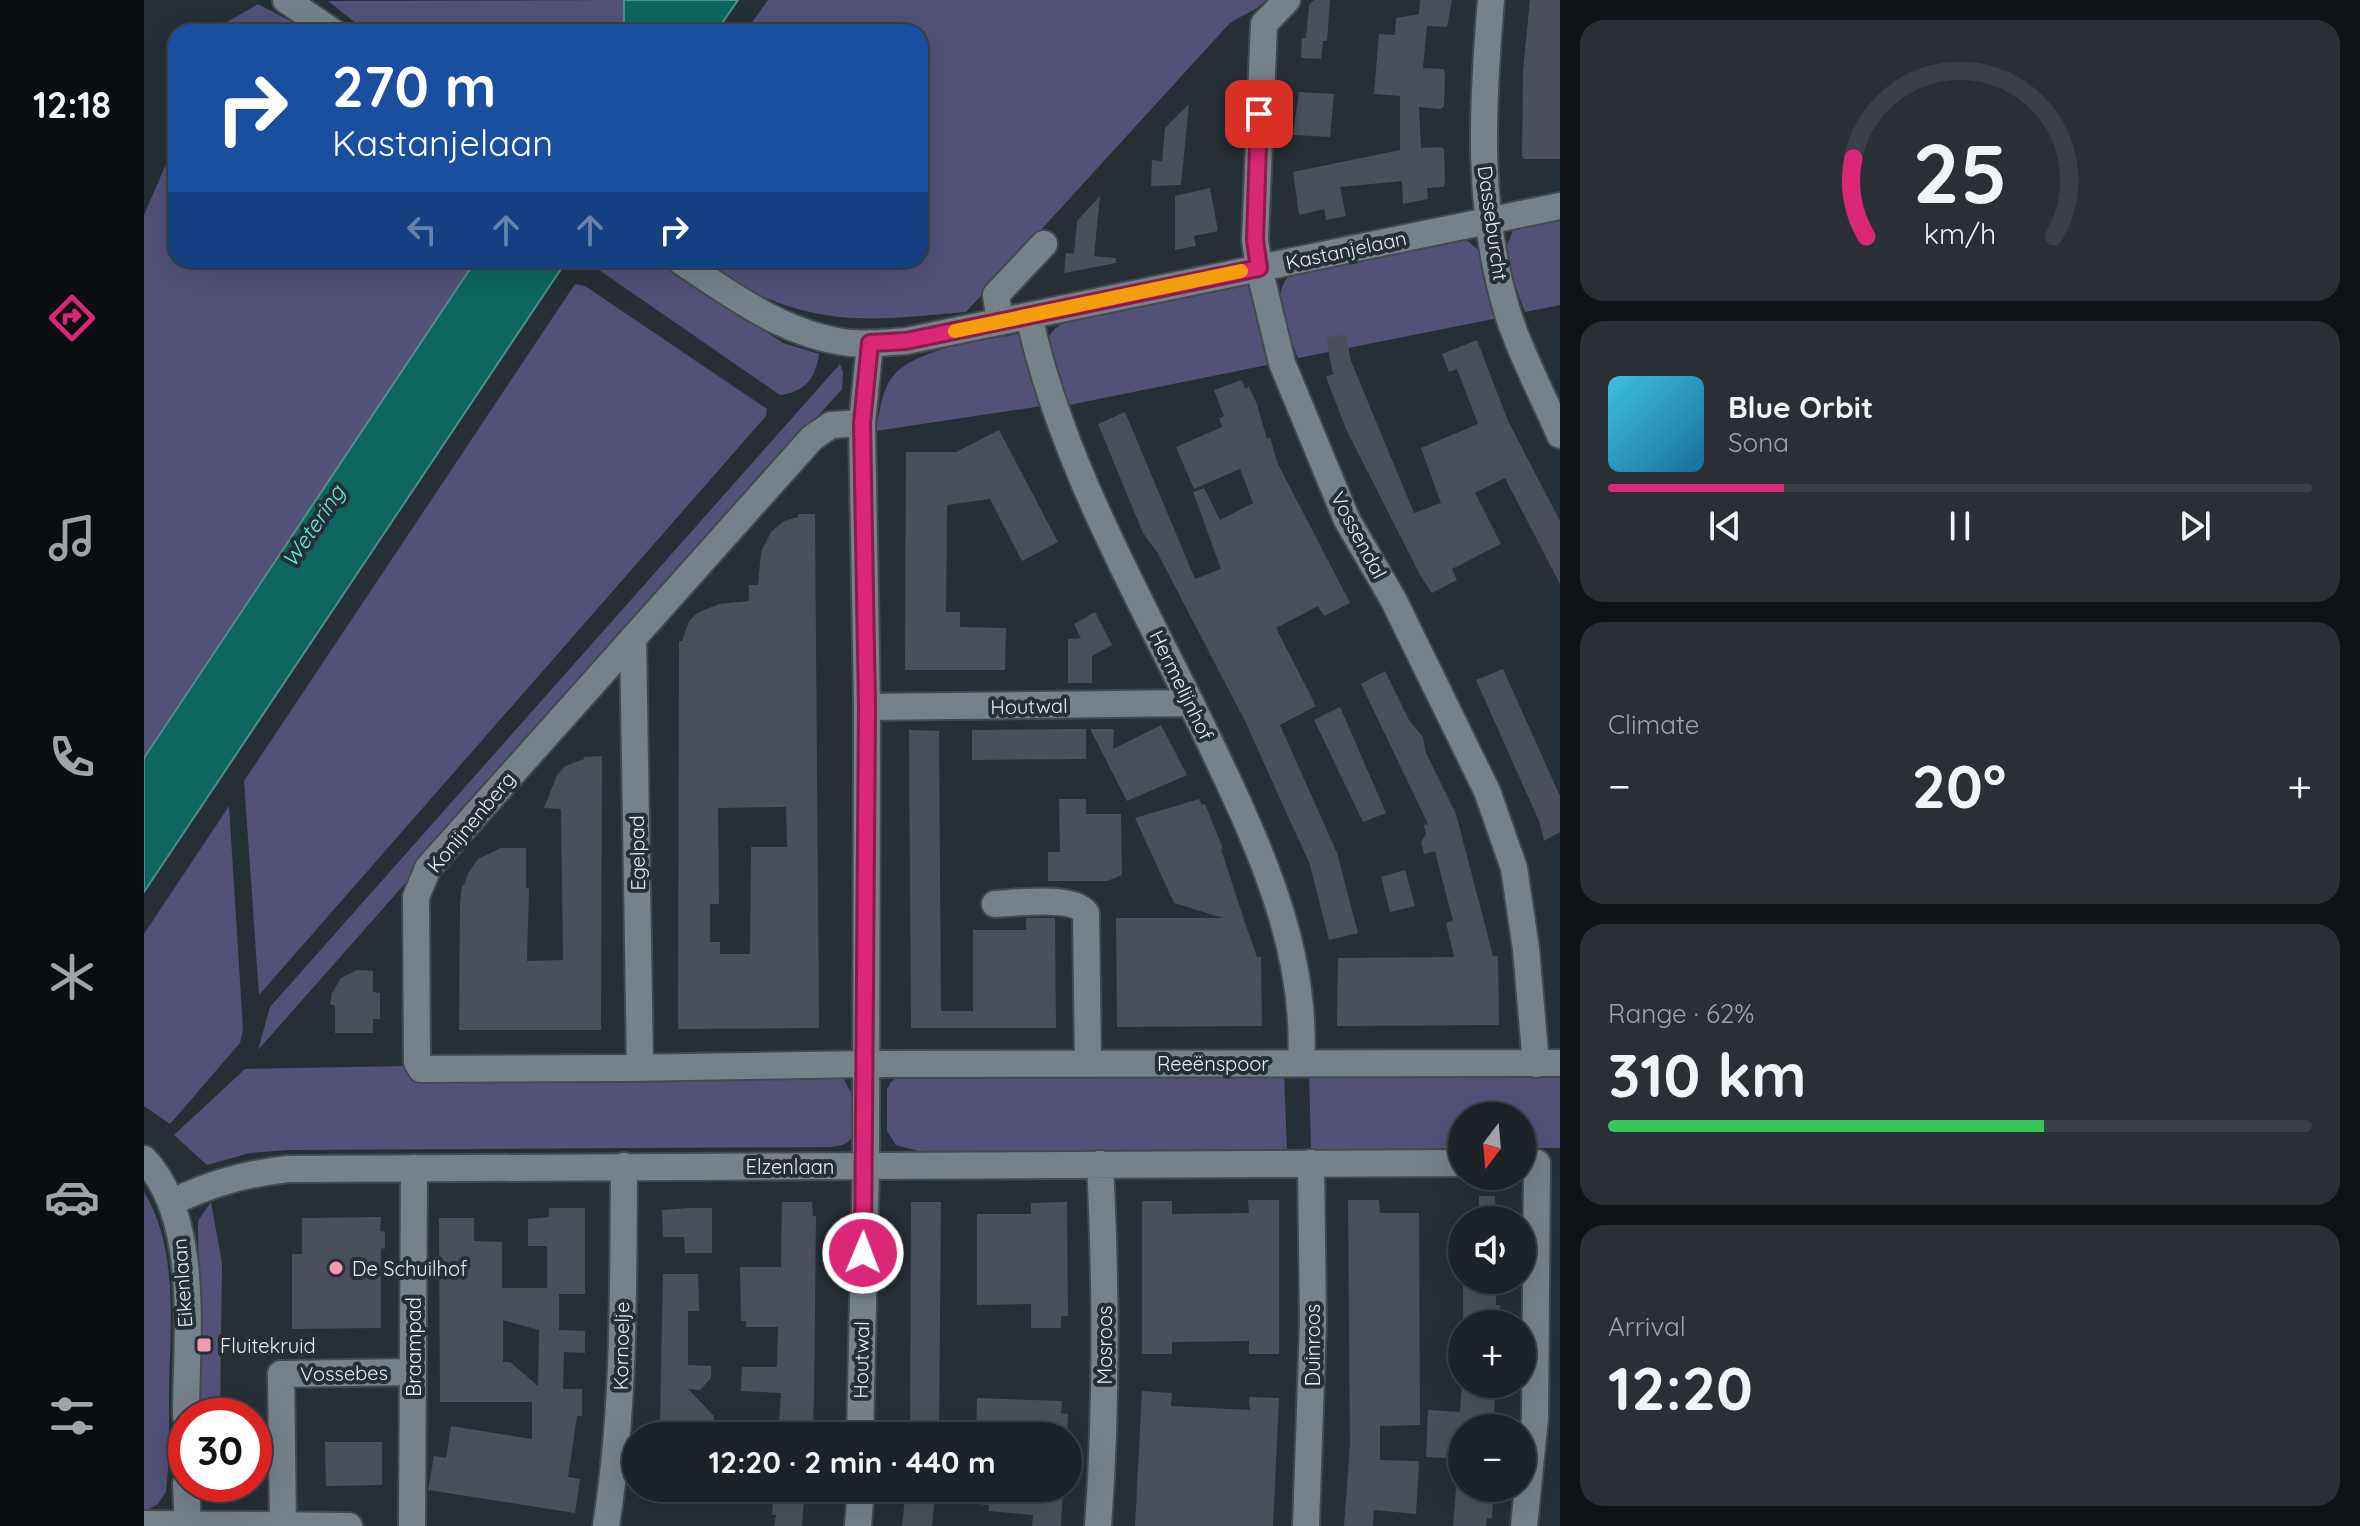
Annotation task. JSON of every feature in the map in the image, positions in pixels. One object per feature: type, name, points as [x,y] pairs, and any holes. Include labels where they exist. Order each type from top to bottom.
[{"type":"street","points":[[286,0],[321,24]]},
{"type":"street","name":"Vossendal","points":[[1287,0],[1264,24],[1255,226],[1259,268],[1282,363],[1347,520],[1393,599],[1487,791],[1514,868],[1548,1064]]},
{"type":"street","name":"Dasseburcht","points":[[1491,0],[1483,96],[1494,261],[1510,318],[1560,435]]},
{"type":"street","name":"Kastanjelaan","points":[[691,268],[758,313],[800,332],[852,344],[906,341],[1560,206]]},
{"type":"street","points":[[1000,322],[996,295],[1044,244]]},
{"type":"street","name":"Hermelijnhof","points":[[1029,316],[1055,412],[1094,506],[1254,836],[1294,961],[1303,1030],[1301,1063]]},
{"type":"street","name":"Houtwal","points":[[860,1422],[866,1166],[867,707],[862,423],[870,343]]},
{"type":"street","name":"Konijnenberg","points":[[862,423],[831,425],[812,438],[428,868],[416,897],[417,1062],[421,1069],[865,1064]]},
{"type":"street","name":"Egelpad","points":[[633,638],[640,1067]]},
{"type":"street","name":"Houtwal","points":[[867,707],[1191,703]]},
{"type":"street","points":[[995,904],[1066,902],[1082,907],[1086,913],[1088,1064]]},
{"type":"street","name":"Reeënspoor","points":[[865,1064],[1548,1064]]},
{"type":"street","name":"Eikenlaan","points":[[144,1159],[159,1175],[172,1202],[183,1249],[186,1398]]},
{"type":"street","name":"Duinroos","points":[[1306,1526],[1313,1322],[1311,1163]]},
{"type":"street","name":"Elzenlaan","points":[[172,1202],[209,1185],[244,1174],[288,1169],[1448,1163]]},
{"type":"street","points":[[1524,1526],[1535,1418],[1540,1163]]},
{"type":"street","name":"Mosroos","points":[[1098,1526],[1105,1350],[1100,1164]]},
{"type":"street","name":"Kornoelje","points":[[606,1526],[616,1465],[622,1367],[624,1166]]},
{"type":"street","name":"Braampad","points":[[412,1526],[414,1168]]},
{"type":"street","name":"Vossebes","points":[[283,1524],[281,1374],[413,1372]]},
{"type":"street","points":[[187,1502],[188,1525]]},
{"type":"street","points":[[858,1526],[860,1502]]},
{"type":"street","points":[[144,1524],[349,1526]]},
{"type":"shaded area","points":[[624,0],[624,24],[357,24],[328,1]]},
{"type":"shaded area","points":[[768,0],[1266,0],[1229,24],[966,312],[912,317],[862,318],[813,313],[762,296],[717,268],[928,268],[928,24],[751,24]]},
{"type":"shaded area","points":[[258,4],[296,24],[224,24]]},
{"type":"shaded area","points":[[168,160],[168,268],[471,268],[144,758],[144,215]]},
{"type":"shaded area","points":[[1560,218],[1560,305],[1525,312],[1509,268],[1507,246],[1514,227]]},
{"type":"shaded area","points":[[1464,238],[1481,252],[1503,317],[1298,358],[1280,302],[1285,281],[1293,272]]},
{"type":"shaded area","points":[[596,268],[669,268],[783,343],[819,354],[808,382],[796,391],[780,395]]},
{"type":"shaded area","points":[[1248,282],[1252,286],[1256,318],[1272,364],[1069,405],[1047,345],[1050,334],[1057,327],[1076,317]]},
{"type":"shaded area","points":[[575,284],[585,286],[767,409],[766,416],[259,995],[244,781]]},
{"type":"shaded area","points":[[1023,333],[1042,406],[876,431],[884,393],[899,370],[913,361],[950,347]]},
{"type":"shaded area","points":[[840,364],[842,389],[258,1050],[270,1007]]},
{"type":"shaded area","points":[[229,806],[243,1030],[240,1043],[170,1124],[144,1106],[144,934]]},
{"type":"shaded area","points":[[409,1066],[841,1075],[853,1098],[857,1126],[855,1134],[847,1142],[831,1147],[288,1150],[250,1153],[207,1165],[174,1135],[245,1069]]},
{"type":"shaded area","points":[[1560,1071],[1560,1148],[1536,1148],[1536,1102],[1448,1102],[1448,1148],[1311,1150],[1309,1073]]},
{"type":"shaded area","points":[[1284,1072],[1287,1150],[925,1153],[896,1145],[887,1131],[887,1089],[902,1074]]},
{"type":"shaded area","points":[[144,1192],[163,1238],[171,1316],[166,1492],[158,1504],[144,1512]]},
{"type":"shaded area","points":[[211,1202],[222,1263],[220,1398],[200,1398],[198,1221]]},
{"type":"water","points":[[624,0],[738,0],[722,24],[624,24]]},
{"type":"water","name":"Wetering","points":[[471,268],[562,268],[144,892],[144,758]]},
{"type":"building","points":[[1314,0],[1330,0],[1327,41],[1323,41],[1321,59],[1301,58],[1309,5]]},
{"type":"building","points":[[1420,0],[1452,0],[1447,27],[1427,26],[1423,68],[1443,69],[1445,72],[1444,106],[1441,109],[1419,107],[1421,148],[1444,149],[1445,184],[1443,187],[1427,188],[1428,199],[1403,204],[1402,181],[1340,187],[1346,216],[1326,220],[1324,209],[1299,215],[1293,172],[1400,150],[1400,96],[1374,94],[1379,34],[1395,35],[1396,18],[1419,14]]},
{"type":"building","points":[[1530,0],[1560,0],[1560,159],[1524,159],[1522,156],[1523,70]]},
{"type":"building","points":[[1299,92],[1334,94],[1330,137],[1293,135]]},
{"type":"building","points":[[1189,104],[1181,185],[1151,186],[1152,160],[1162,161],[1165,128]]},
{"type":"building","points":[[1210,188],[1218,231],[1194,236],[1196,246],[1175,250],[1175,196]]},
{"type":"building","points":[[1100,196],[1094,256],[1116,258],[1116,263],[1064,273],[1066,253],[1074,254],[1077,221]]},
{"type":"building","points":[[1346,334],[1351,361],[1414,513],[1441,503],[1421,448],[1478,424],[1457,369],[1449,372],[1442,354],[1477,340],[1508,421],[1560,521],[1560,584],[1505,478],[1475,493],[1501,544],[1452,569],[1457,580],[1432,593],[1346,429],[1326,377],[1333,374],[1326,338]]},
{"type":"building","points":[[1242,380],[1257,404],[1277,462],[1350,603],[1324,616],[1318,606],[1276,628],[1316,706],[1280,725],[1337,853],[1358,933],[1329,940],[1309,862],[1246,723],[1157,552],[1143,533],[1098,424],[1125,412],[1195,579],[1221,569],[1193,492],[1204,488],[1220,520],[1253,503],[1240,469],[1194,489],[1176,447],[1222,427],[1219,418],[1224,416],[1214,390]]},
{"type":"building","points":[[999,430],[1058,542],[1022,561],[990,499],[947,505],[946,612],[960,612],[960,627],[1006,628],[1005,670],[905,670],[906,452],[956,452]]},
{"type":"building","points":[[798,514],[815,514],[819,1028],[678,1029],[679,641],[682,641],[689,621],[697,613],[719,604],[749,601],[749,585],[758,585],[761,552],[771,532],[784,521],[798,517]],"holes":[[[786,807],[787,847],[751,847],[750,954],[720,954],[720,942],[710,942],[710,904],[719,904],[718,808]]]},
{"type":"building","points":[[1095,612],[1112,645],[1092,656],[1092,683],[1068,683],[1068,639],[1081,638],[1074,624]]},
{"type":"building","points":[[1503,669],[1560,796],[1560,832],[1544,841],[1539,821],[1476,680]]},
{"type":"building","points":[[1385,671],[1409,720],[1423,737],[1426,753],[1456,814],[1493,956],[1498,956],[1499,1025],[1337,1026],[1338,958],[1454,957],[1446,923],[1453,921],[1435,851],[1424,854],[1421,842],[1426,834],[1424,825],[1428,824],[1361,684]]},
{"type":"building","points":[[1340,707],[1386,813],[1363,822],[1314,720]]},
{"type":"building","points":[[1161,725],[1187,775],[1127,801],[1090,729],[1114,729],[1113,749]]},
{"type":"building","points":[[1086,729],[1086,759],[972,760],[972,730]]},
{"type":"building","points":[[909,730],[939,731],[941,1011],[973,1011],[973,930],[1026,930],[1026,918],[1055,918],[1056,1028],[911,1028]]},
{"type":"building","points":[[602,756],[601,1030],[459,1030],[460,903],[462,885],[468,873],[478,859],[501,848],[526,848],[526,888],[529,888],[527,961],[563,960],[561,809],[544,808],[557,775],[565,766],[584,757]]},
{"type":"building","points":[[1059,799],[1086,799],[1086,814],[1121,814],[1122,875],[1107,881],[1048,881],[1048,852],[1060,852]]},
{"type":"building","points":[[1199,799],[1202,805],[1205,804],[1223,849],[1257,957],[1261,957],[1262,1026],[1117,1027],[1116,918],[1223,918],[1174,903],[1135,818]]},
{"type":"building","points":[[1405,870],[1415,906],[1390,912],[1381,877]]},
{"type":"building","points":[[357,970],[373,971],[373,992],[380,993],[380,1019],[373,1019],[373,1033],[335,1033],[335,1006],[330,1004],[332,993],[341,978]]},
{"type":"building","points":[[1479,1196],[1495,1196],[1495,1206],[1479,1206]]},
{"type":"building","points":[[1248,1200],[1279,1200],[1279,1354],[1249,1354],[1249,1341],[1172,1342],[1172,1354],[1142,1354],[1142,1201],[1172,1201],[1172,1214],[1249,1213]]},
{"type":"building","points":[[1348,1200],[1379,1200],[1380,1213],[1419,1213],[1420,1425],[1380,1426],[1380,1460],[1419,1461],[1416,1514],[1374,1510],[1373,1526],[1344,1526],[1350,1444]]},
{"type":"building","points":[[782,1202],[812,1202],[813,1216],[816,1216],[813,1422],[779,1422],[781,1393],[741,1391],[742,1367],[777,1367],[778,1327],[746,1327],[746,1321],[741,1321],[740,1267],[781,1267]]},
{"type":"building","points":[[911,1202],[941,1202],[939,1422],[910,1422]]},
{"type":"building","points":[[1067,1202],[1068,1316],[1061,1316],[1061,1328],[1031,1328],[1031,1304],[977,1305],[977,1214],[1031,1214],[1031,1203]]},
{"type":"building","points":[[549,1208],[585,1208],[585,1294],[559,1294],[559,1330],[585,1331],[585,1353],[564,1352],[563,1389],[582,1389],[582,1416],[577,1416],[568,1477],[580,1479],[575,1513],[428,1490],[434,1456],[446,1458],[451,1426],[532,1439],[532,1402],[440,1402],[439,1218],[474,1218],[474,1241],[502,1242],[502,1288],[547,1288],[547,1246],[528,1246],[528,1219],[549,1217]],"holes":[[[503,1320],[539,1330],[538,1386],[510,1362],[503,1362]]]},
{"type":"building","points":[[712,1208],[712,1253],[685,1253],[684,1237],[663,1237],[662,1210]]},
{"type":"building","name":"De Schuilhof","points":[[381,1217],[380,1231],[385,1232],[385,1249],[381,1248],[381,1328],[292,1329],[292,1254],[302,1254],[302,1218]]},
{"type":"building","points":[[663,1274],[698,1274],[699,1311],[688,1311],[688,1365],[711,1366],[711,1378],[700,1390],[688,1389],[714,1416],[714,1422],[660,1422]]},
{"type":"building","points":[[1463,1294],[1496,1294],[1496,1305],[1500,1305],[1500,1310],[1463,1310]]},
{"type":"building","points":[[1142,1391],[1172,1393],[1171,1406],[1250,1410],[1249,1397],[1279,1398],[1273,1526],[1135,1526]]},
{"type":"building","points":[[977,1398],[1062,1401],[1061,1413],[1068,1414],[1068,1422],[976,1422]]},
{"type":"building","points":[[1461,1398],[1495,1398],[1494,1414],[1448,1414],[1448,1458],[1426,1457],[1428,1410],[1460,1412]]},
{"type":"building","points":[[325,1442],[382,1442],[382,1485],[326,1486]]},
{"type":"building","points":[[773,1502],[804,1502],[802,1526],[774,1526],[776,1515],[772,1515]]},
{"type":"building","points":[[905,1502],[935,1502],[932,1526],[902,1526]]},
{"type":"building","points":[[954,1502],[1062,1502],[1061,1526],[1032,1526],[1033,1515],[989,1511],[989,1505]]},
{"type":"building","points":[[1455,1502],[1493,1502],[1492,1518],[1487,1518],[1486,1526],[1453,1526]]},
{"type":"slow traffic","points":[[955,331],[1241,271]]},
{"type":"place","name":"De Schuilhof","points":[[336,1268]]},
{"type":"place","name":"Fluitekruid","points":[[204,1345]]},
{"type":"route","points":[[863,1253],[867,707],[862,423],[870,343],[906,341],[1259,268],[1255,240],[1259,114]]}]
